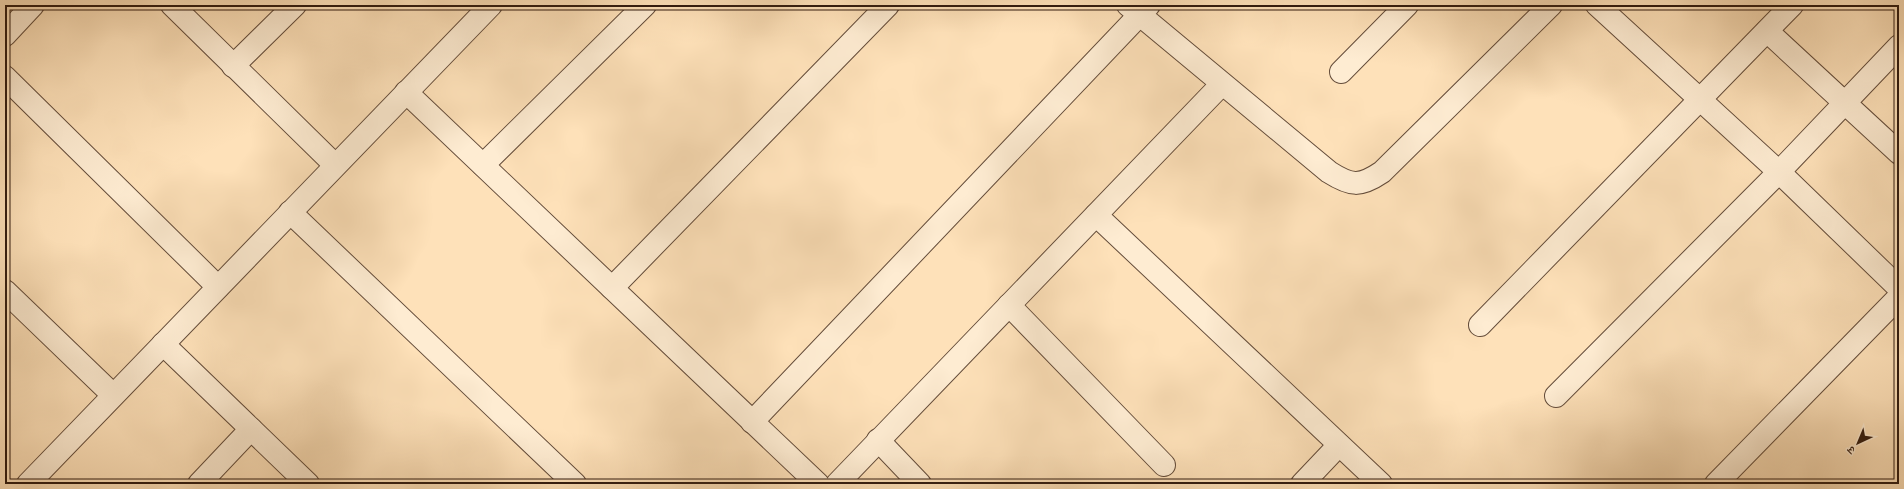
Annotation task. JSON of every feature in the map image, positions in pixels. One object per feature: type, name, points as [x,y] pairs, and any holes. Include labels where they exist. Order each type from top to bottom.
[{"type":"street","points":[[5,35],[33,5]]},
{"type":"street","points":[[172,5],[335,165]]},
{"type":"street","points":[[233,66],[295,5]]},
{"type":"street","points":[[28,484],[491,5]]},
{"type":"street","points":[[483,165],[644,5]]},
{"type":"street","points":[[612,288],[888,5]]},
{"type":"street","points":[[1342,72],[1407,5]]},
{"type":"street","points":[[752,422],[1139,8],[1222,84],[1329,172],[1342,180],[1358,184],[1368,181],[1382,172],[1551,5]]},
{"type":"street","points":[[1597,5],[1779,172],[1899,288]]},
{"type":"street","points":[[1480,325],[1701,100],[1777,14],[1845,103],[1899,153]]},
{"type":"street","points":[[1556,396],[1779,172],[1899,46]]},
{"type":"street","points":[[5,77],[218,287]]},
{"type":"street","points":[[837,484],[1222,84]]},
{"type":"street","points":[[406,92],[818,484]]},
{"type":"street","points":[[290,212],[575,484]]},
{"type":"street","points":[[1096,215],[1381,484]]},
{"type":"street","points":[[5,291],[113,395]]},
{"type":"street","points":[[1716,484],[1899,297]]},
{"type":"street","points":[[1009,305],[1164,465]]},
{"type":"street","points":[[163,344],[308,484]]},
{"type":"street","points":[[199,484],[251,429]]},
{"type":"street","points":[[878,440],[920,484]]},
{"type":"street","points":[[1302,484],[1339,445]]}]
